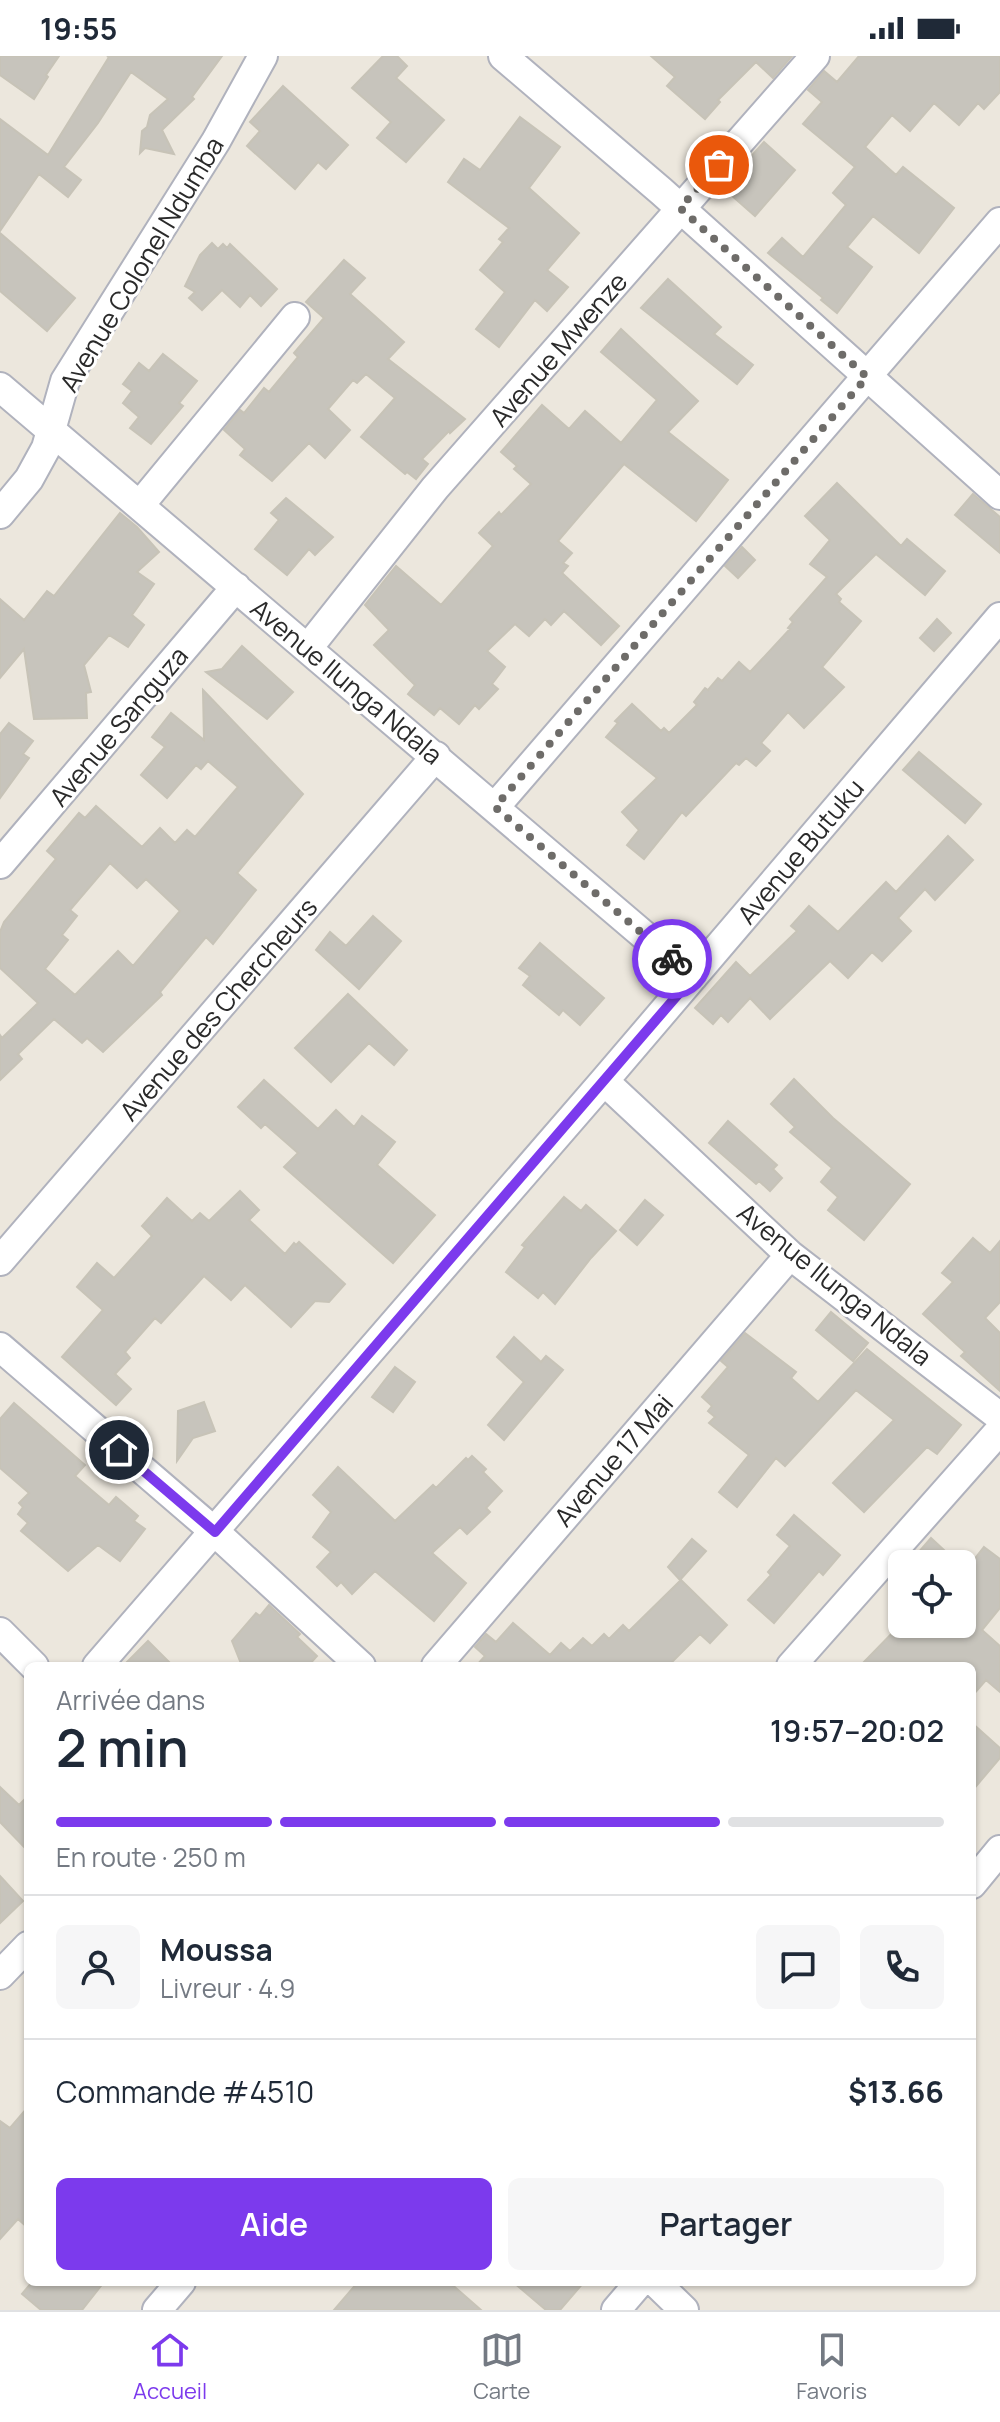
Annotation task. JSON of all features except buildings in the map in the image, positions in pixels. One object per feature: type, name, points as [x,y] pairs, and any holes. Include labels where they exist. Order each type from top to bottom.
[{"type":"street","name":"Avenue Colonel Ndumba","points":[[0,514],[29,479],[46,448],[65,381],[216,141],[263,56]]},
{"type":"street","name":"Avenue Mwenze","points":[[308,648],[435,488],[815,56]]},
{"type":"street","points":[[521,62],[1000,495]]},
{"type":"street","points":[[495,807],[1000,222]]},
{"type":"street","points":[[140,505],[295,317]]},
{"type":"street","name":"Avenue Ilunga Ndala","points":[[0,387],[693,977]]},
{"type":"street","name":"Avenue Sanguza","points":[[0,864],[236,587]]},
{"type":"street","name":"Avenue Butuku","points":[[101,1662],[604,1081],[1000,617]]},
{"type":"street","name":"Avenue des Chercheurs","points":[[0,1261],[436,756]]},
{"type":"street","name":"Avenue Ilunga Ndala","points":[[604,1081],[790,1255],[1000,1417]]},
{"type":"street","name":"Avenue 17 Mai","points":[[439,1662],[790,1255]]},
{"type":"street","points":[[0,1347],[215,1532],[357,1662]]},
{"type":"street","points":[[795,1662],[1000,1430]]},
{"type":"street","points":[[0,1632],[30,1662]]},
{"type":"street","points":[[976,1879],[1000,1850]]},
{"type":"street","points":[[0,1975],[24,1950]]},
{"type":"street","points":[[157,2310],[178,2286]]},
{"type":"street","points":[[616,2310],[637,2286]]},
{"type":"street","points":[[659,2286],[684,2310]]},
{"type":"way so far","points":[[672,959],[495,807],[867,377],[680,208],[719,165]]},
{"type":"route","points":[[119,1450],[215,1532],[693,977],[672,959]]}]
